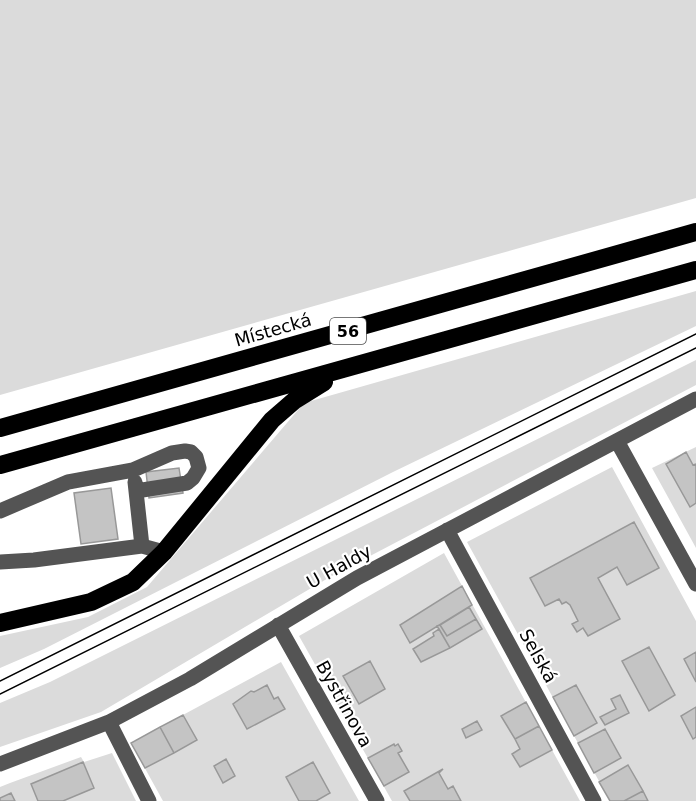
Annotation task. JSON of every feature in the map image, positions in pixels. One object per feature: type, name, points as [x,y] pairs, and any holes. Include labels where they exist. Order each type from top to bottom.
[{"type":"highway","name":"Místecká","points":[[0,428],[696,232]]},
{"type":"highway","name":"56","points":[[0,465],[696,270]]},
{"type":"highway","points":[[0,623],[75,606],[106,596],[133,582],[164,552],[272,420],[295,399],[352,368]]},
{"type":"street","name":"U Haldy","points":[[0,764],[109,722],[190,679],[357,578],[696,399]]},
{"type":"street","points":[[617,441],[696,584]]},
{"type":"street","points":[[0,511],[68,482],[133,470],[172,453],[191,452],[198,462],[196,473],[187,483],[136,491]]},
{"type":"street","points":[[133,470],[142,546]]},
{"type":"street","name":"Selská","points":[[447,530],[594,801]]},
{"type":"street","points":[[0,562],[34,560],[142,546],[164,552]]},
{"type":"street","name":"Bystřinova","points":[[278,626],[377,801]]},
{"type":"street","points":[[109,722],[149,801]]},
{"type":"shaded area","points":[[0,0],[696,0],[696,198],[0,395]]},
{"type":"shaded area","points":[[696,291],[696,326],[393,472],[44,649],[0,668],[0,636],[88,617],[147,587],[304,403]]},
{"type":"shaded area","points":[[696,360],[696,385],[330,577],[101,712],[0,747],[0,703],[50,682]]},
{"type":"shaded area","points":[[696,447],[696,548],[652,468]]},
{"type":"shaded area","points":[[612,467],[696,621],[696,801],[610,801],[467,542]]},
{"type":"shaded area","points":[[444,553],[580,801],[392,801],[299,636]]},
{"type":"shaded area","points":[[281,662],[359,801],[163,801],[131,743]]},
{"type":"shaded area","points":[[112,753],[136,801],[0,801],[0,787],[81,757],[84,762]]},
{"type":"building","points":[[686,452],[693,465],[696,464],[696,503],[690,507],[666,464]]},
{"type":"building","points":[[179,468],[183,493],[149,498],[146,472]]},
{"type":"building","points":[[111,488],[118,539],[81,544],[74,493]]},
{"type":"building","points":[[634,522],[659,568],[627,585],[617,567],[598,578],[620,619],[588,636],[583,628],[577,632],[572,624],[578,621],[570,605],[566,602],[562,604],[559,599],[545,606],[530,578]]},
{"type":"building","points":[[462,586],[472,605],[410,643],[400,625]]},
{"type":"building","points":[[469,607],[476,619],[447,636],[440,625]]},
{"type":"building","points":[[476,619],[482,629],[450,648],[437,626],[440,625],[447,636]]},
{"type":"building","points":[[439,629],[450,648],[421,662],[413,649],[434,636],[433,633]]},
{"type":"building","points":[[649,647],[675,695],[649,711],[622,661]]},
{"type":"building","points":[[696,652],[696,682],[684,659]]},
{"type":"building","points":[[370,661],[385,689],[359,704],[343,676]]},
{"type":"building","points":[[267,685],[274,699],[278,697],[285,709],[247,729],[233,704],[251,691],[254,692]]},
{"type":"building","points":[[576,685],[597,723],[574,736],[553,697]]},
{"type":"building","points":[[620,695],[629,713],[605,725],[600,717],[616,709],[611,699]]},
{"type":"building","points":[[526,702],[539,726],[515,739],[501,716]]},
{"type":"building","points":[[696,707],[696,737],[693,739],[681,716]]},
{"type":"building","points":[[183,715],[197,740],[174,753],[160,727]]},
{"type":"building","points":[[477,721],[482,730],[466,738],[462,729]]},
{"type":"building","points":[[539,726],[552,750],[520,767],[512,754],[520,749],[515,739]]},
{"type":"building","points":[[160,727],[174,753],[145,768],[131,743]]},
{"type":"building","points":[[605,729],[621,758],[594,773],[578,743]]},
{"type":"building","points":[[394,744],[395,746],[398,744],[402,751],[398,753],[409,772],[384,786],[368,758]]},
{"type":"building","points":[[226,759],[235,776],[223,783],[214,766]]},
{"type":"building","points":[[83,762],[94,788],[63,801],[38,801],[31,784]]},
{"type":"building","points":[[313,762],[330,793],[316,801],[299,801],[286,777]]},
{"type":"building","points":[[628,765],[643,791],[624,801],[610,801],[599,782]]},
{"type":"building","points":[[443,769],[439,773],[448,789],[453,786],[461,801],[410,801],[404,791]]},
{"type":"building","points":[[643,791],[648,801],[624,801]]},
{"type":"building","points":[[11,793],[15,801],[0,801],[0,798]]},
{"type":"tram line","points":[[0,681],[696,334]]},
{"type":"tram line","points":[[0,694],[696,348]]}]
